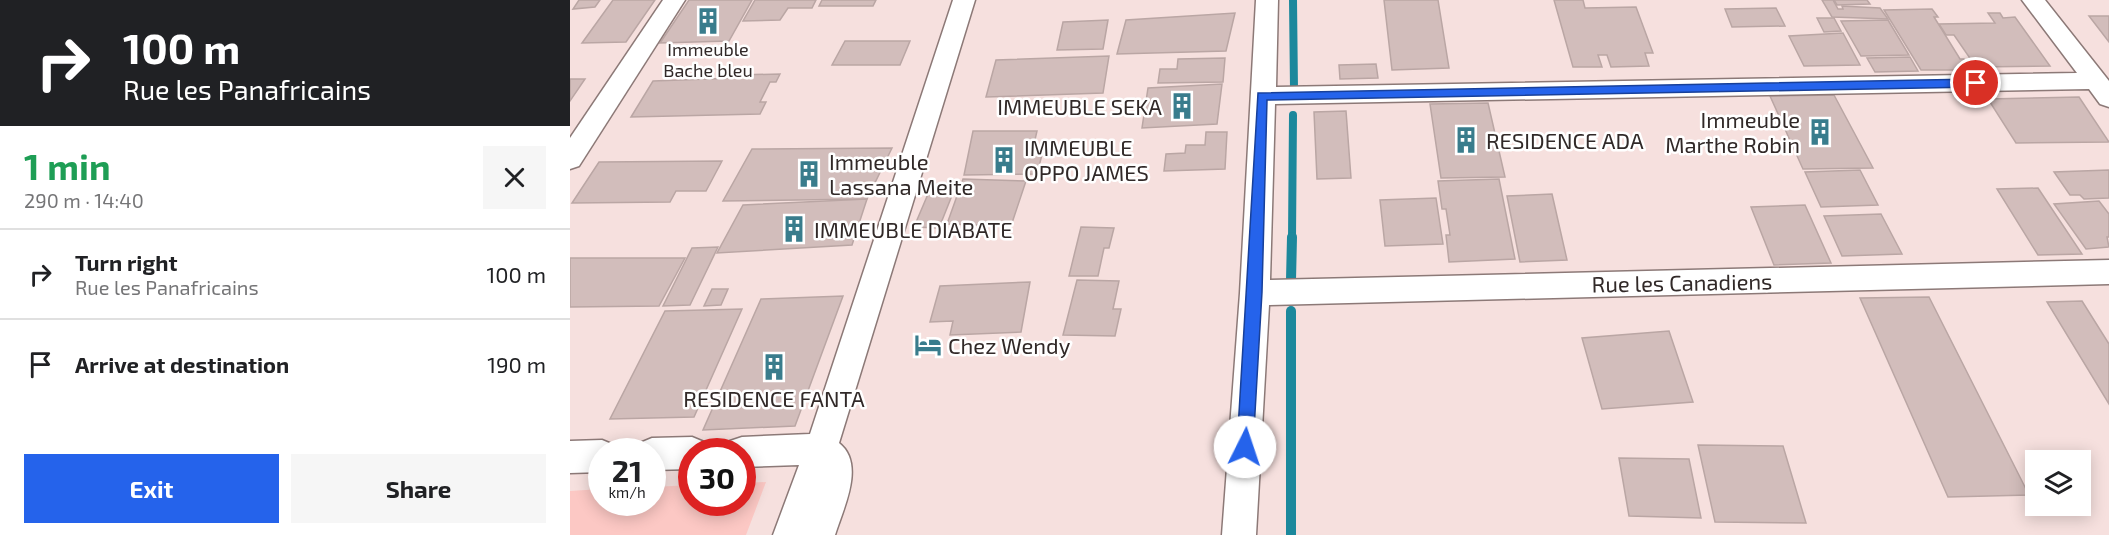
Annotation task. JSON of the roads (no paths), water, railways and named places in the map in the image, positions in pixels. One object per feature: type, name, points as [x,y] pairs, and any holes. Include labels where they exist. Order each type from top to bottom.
[{"type":"street","points":[[570,159],[674,0]]},
{"type":"street","points":[[790,535],[820,449],[964,0]]},
{"type":"street","points":[[1239,535],[1255,292],[1267,0]]},
{"type":"street","points":[[2033,0],[2102,90]]},
{"type":"street","points":[[1262,96],[2102,90]]},
{"type":"street","name":"Rue les Canadiens","points":[[1255,292],[2109,272]]},
{"type":"street","points":[[756,451],[820,449],[834,459],[836,476],[818,535]]},
{"type":"street","points":[[570,457],[588,456]]},
{"type":"waterway","points":[[1293,0],[1294,89]]},
{"type":"waterway","points":[[1292,238],[1293,115]]},
{"type":"waterway","points":[[1291,280],[1292,237]]},
{"type":"waterway","points":[[1291,311],[1291,534]]},
{"type":"place","name":"Immeuble Bache bleu","points":[[708,21]]},
{"type":"place","name":"IMMEUBLE SEKA","points":[[1182,106]]},
{"type":"place","name":"Immeuble Marthe Robin","points":[[1820,132]]},
{"type":"place","name":"RESIDENCE ADA","points":[[1466,140]]},
{"type":"place","name":"IMMEUBLE OPPO JAMES","points":[[1004,160]]},
{"type":"place","name":"Immeuble Lassana Meite","points":[[809,174]]},
{"type":"place","name":"IMMEUBLE DIABATE","points":[[794,229]]},
{"type":"place","name":"Chez Wendy","points":[[928,345]]},
{"type":"place","name":"RESIDENCE FANTA","points":[[774,367]]}]
